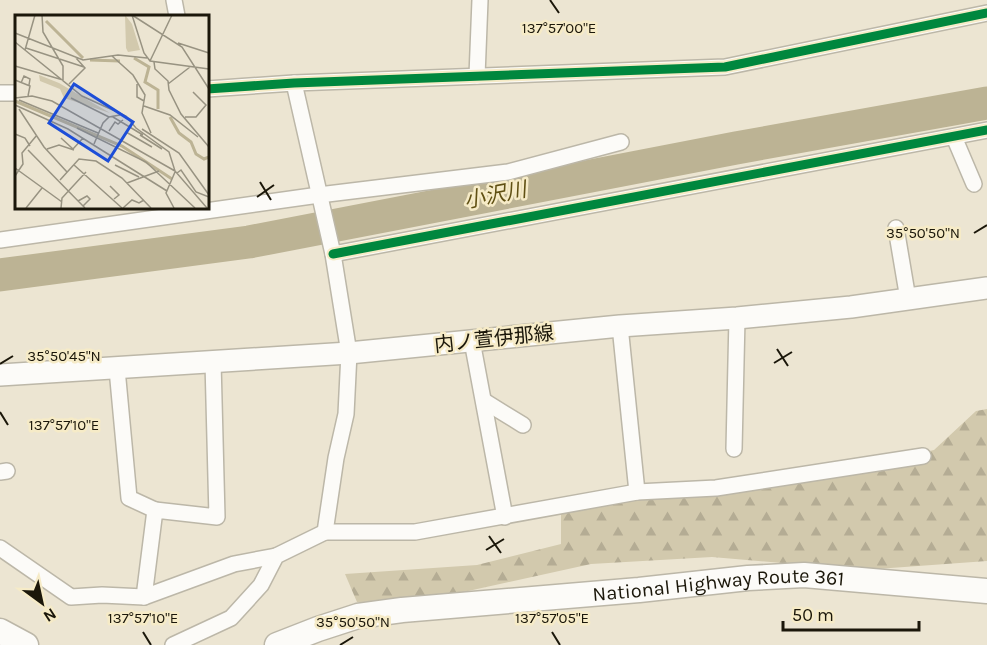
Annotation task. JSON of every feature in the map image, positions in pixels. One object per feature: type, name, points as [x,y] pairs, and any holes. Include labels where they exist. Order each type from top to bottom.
[{"type":"highway","name":"National Highway Route 361","points":[[277,645],[358,616],[748,578],[804,575],[987,591]]},
{"type":"highway","points":[[0,631],[26,645]]},
{"type":"main road","name":"内ノ萱伊那線","points":[[0,375],[350,353],[620,326],[737,318],[987,288]]},
{"type":"street","points":[[174,0],[177,15]]},
{"type":"street","points":[[477,76],[480,0]]},
{"type":"street","points":[[208,89],[294,83],[725,66],[987,13]]},
{"type":"street","points":[[294,83],[332,252],[350,353],[346,414],[336,458],[325,532]]},
{"type":"street","points":[[332,252],[987,130]]},
{"type":"street","points":[[954,137],[974,184]]},
{"type":"street","points":[[0,240],[319,195],[508,172],[621,142]]},
{"type":"street","points":[[896,228],[908,299]]},
{"type":"street","points":[[734,449],[737,318]]},
{"type":"street","points":[[620,326],[637,492]]},
{"type":"street","points":[[472,341],[505,517]]},
{"type":"street","points":[[117,369],[129,498],[155,510],[217,517],[213,362]]},
{"type":"street","points":[[483,401],[524,425]]},
{"type":"street","points":[[0,548],[71,597],[102,595],[144,597],[234,564],[276,556],[325,532],[415,532],[637,492],[716,488],[923,456]]},
{"type":"street","points":[[144,597],[155,510]]},
{"type":"street","points":[[172,645],[231,618],[261,585],[276,556]]},
{"type":"green space","points":[[987,409],[987,561],[863,570],[712,557],[591,564],[423,601],[357,602],[345,574],[477,565],[561,544],[561,514],[589,499],[746,492],[934,450],[976,411]]},
{"type":"waterway","name":"小沢川","points":[[0,275],[249,242],[736,148],[987,103]]},
{"type":"cycle path","points":[[208,89],[294,83],[725,67],[987,13]]},
{"type":"cycle path","points":[[333,254],[987,130]]}]
